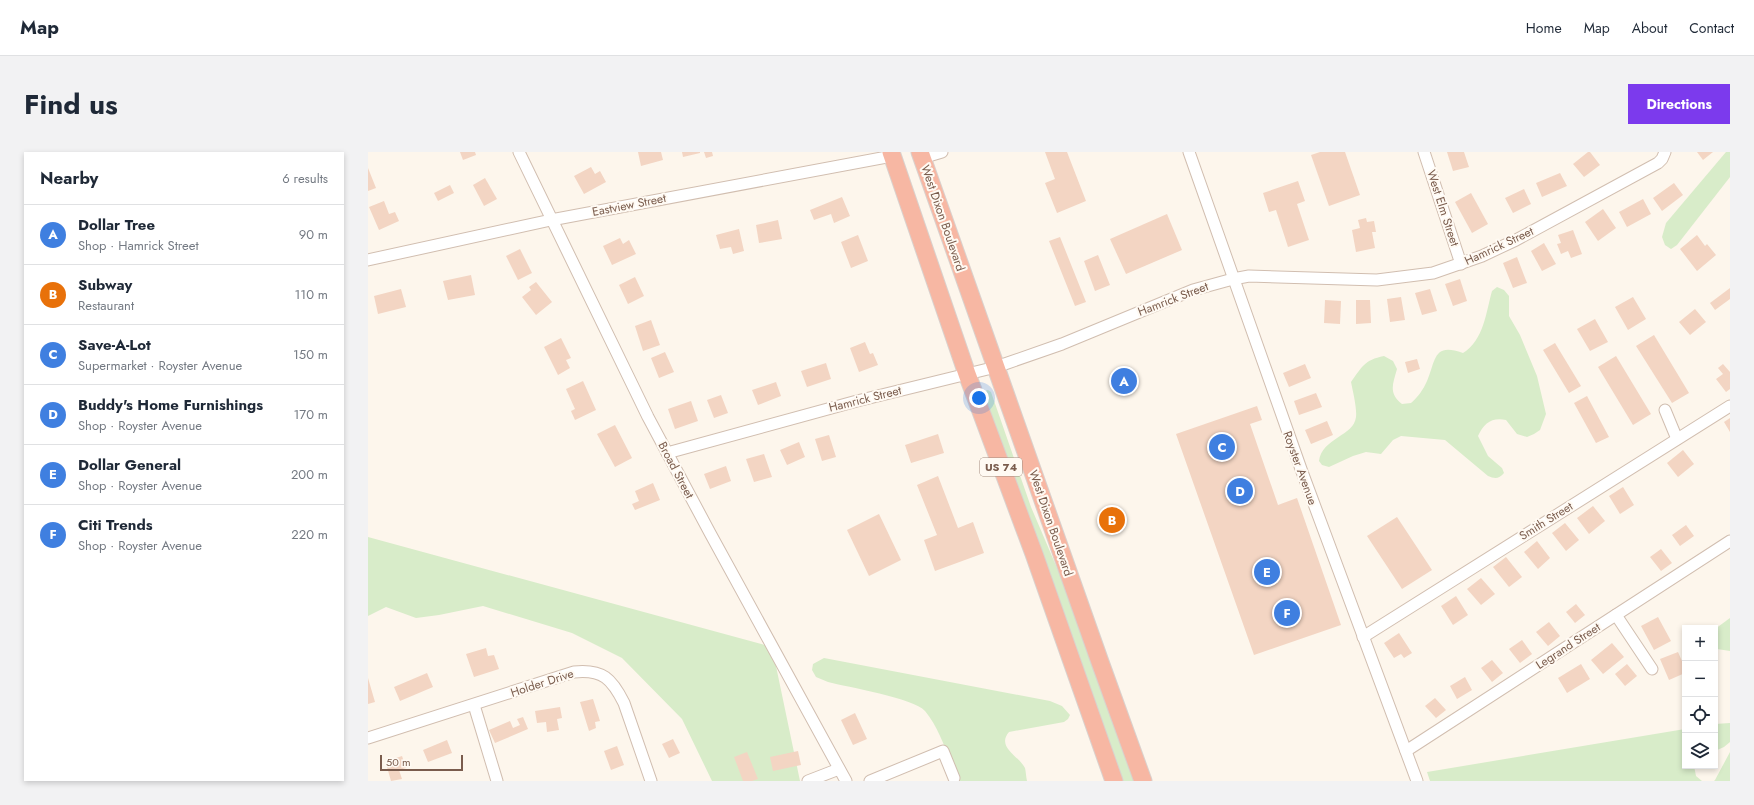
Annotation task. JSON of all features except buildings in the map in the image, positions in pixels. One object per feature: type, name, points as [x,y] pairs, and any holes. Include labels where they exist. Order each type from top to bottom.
[{"type":"highway","name":"US 74","points":[[891,154],[967,374],[1034,554],[1114,781]]},
{"type":"highway","name":"West Dixon Boulevard","points":[[921,155],[1143,781]]},
{"type":"street","name":"Broad Street","points":[[519,152],[644,410],[846,781]]},
{"type":"street","points":[[921,155],[942,152]]},
{"type":"street","name":"Royster Avenue","points":[[1189,152],[1233,279],[1363,638],[1417,781]]},
{"type":"street","name":"West Elm Street","points":[[1424,152],[1461,264]]},
{"type":"street","name":"Hamrick Street","points":[[667,453],[857,401],[996,367],[1062,344],[1193,290],[1233,279],[1261,276],[1378,280],[1433,273],[1482,256],[1516,240],[1658,163],[1662,159],[1665,152]]},
{"type":"street","name":"Eastview Street","points":[[368,260],[551,220],[891,154]]},
{"type":"street","name":"Smith Street","points":[[1363,638],[1730,406]]},
{"type":"street","points":[[1665,410],[1677,439]]},
{"type":"street","name":"Legrand Street","points":[[1406,751],[1730,541]]},
{"type":"street","points":[[1616,615],[1652,669]]},
{"type":"street","name":"Holder Drive","points":[[368,738],[574,672],[595,671],[603,675],[612,684],[622,698],[651,781]]},
{"type":"street","points":[[474,705],[497,781]]},
{"type":"street","points":[[870,781],[943,751],[954,778]]},
{"type":"street","points":[[808,781],[839,769]]},
{"type":"green space","points":[[1726,152],[1730,152],[1730,177],[1677,245],[1671,249],[1665,245],[1662,237],[1666,223]]},
{"type":"green space","points":[[1497,287],[1504,290],[1509,296],[1509,316],[1520,335],[1537,376],[1546,414],[1540,430],[1527,437],[1517,434],[1506,420],[1493,420],[1486,424],[1483,428],[1478,436],[1488,456],[1502,468],[1504,473],[1497,478],[1488,476],[1445,440],[1401,436],[1393,440],[1381,454],[1366,452],[1329,467],[1322,465],[1319,461],[1321,453],[1331,442],[1350,429],[1354,423],[1356,409],[1351,382],[1364,365],[1372,360],[1384,356],[1393,361],[1397,369],[1394,379],[1393,392],[1402,404],[1411,403],[1424,387],[1434,360],[1441,351],[1453,350],[1463,353],[1476,341],[1486,316],[1492,291]]},
{"type":"green space","points":[[988,390],[991,392],[1031,507],[1066,589],[1134,781],[1118,781],[998,442],[984,393]]},
{"type":"green space","points":[[368,537],[772,647],[800,781],[712,781],[682,719],[622,658],[572,633],[483,606],[416,618],[386,607],[368,616]]},
{"type":"green space","points":[[1730,618],[1730,651],[1718,649],[1718,627]]},
{"type":"green space","points":[[824,658],[1050,701],[1062,706],[1070,715],[1064,722],[1009,732],[1005,742],[1010,751],[1025,768],[1027,781],[958,781],[940,735],[925,711],[918,706],[894,697],[828,682],[816,677],[812,670],[813,664]]},
{"type":"green space","points":[[1730,723],[1730,742],[1718,750],[1718,733],[1718,724]]},
{"type":"green space","points":[[1682,730],[1682,769],[1695,769],[1696,776],[1702,781],[1430,781],[1427,772]]},
{"type":"green space","points":[[1730,752],[1730,781],[1714,781],[1715,780]]},
{"type":"place","name":"Dollar Tree","points":[[1124,381]]},
{"type":"place","name":"Save-A-Lot","points":[[1222,447]]},
{"type":"place","name":"Buddy's Home Furnishings","points":[[1240,491]]},
{"type":"place","name":"Subway","points":[[1112,520]]},
{"type":"place","name":"Dollar General","points":[[1267,572]]},
{"type":"place","name":"Citi Trends","points":[[1287,613]]}]
